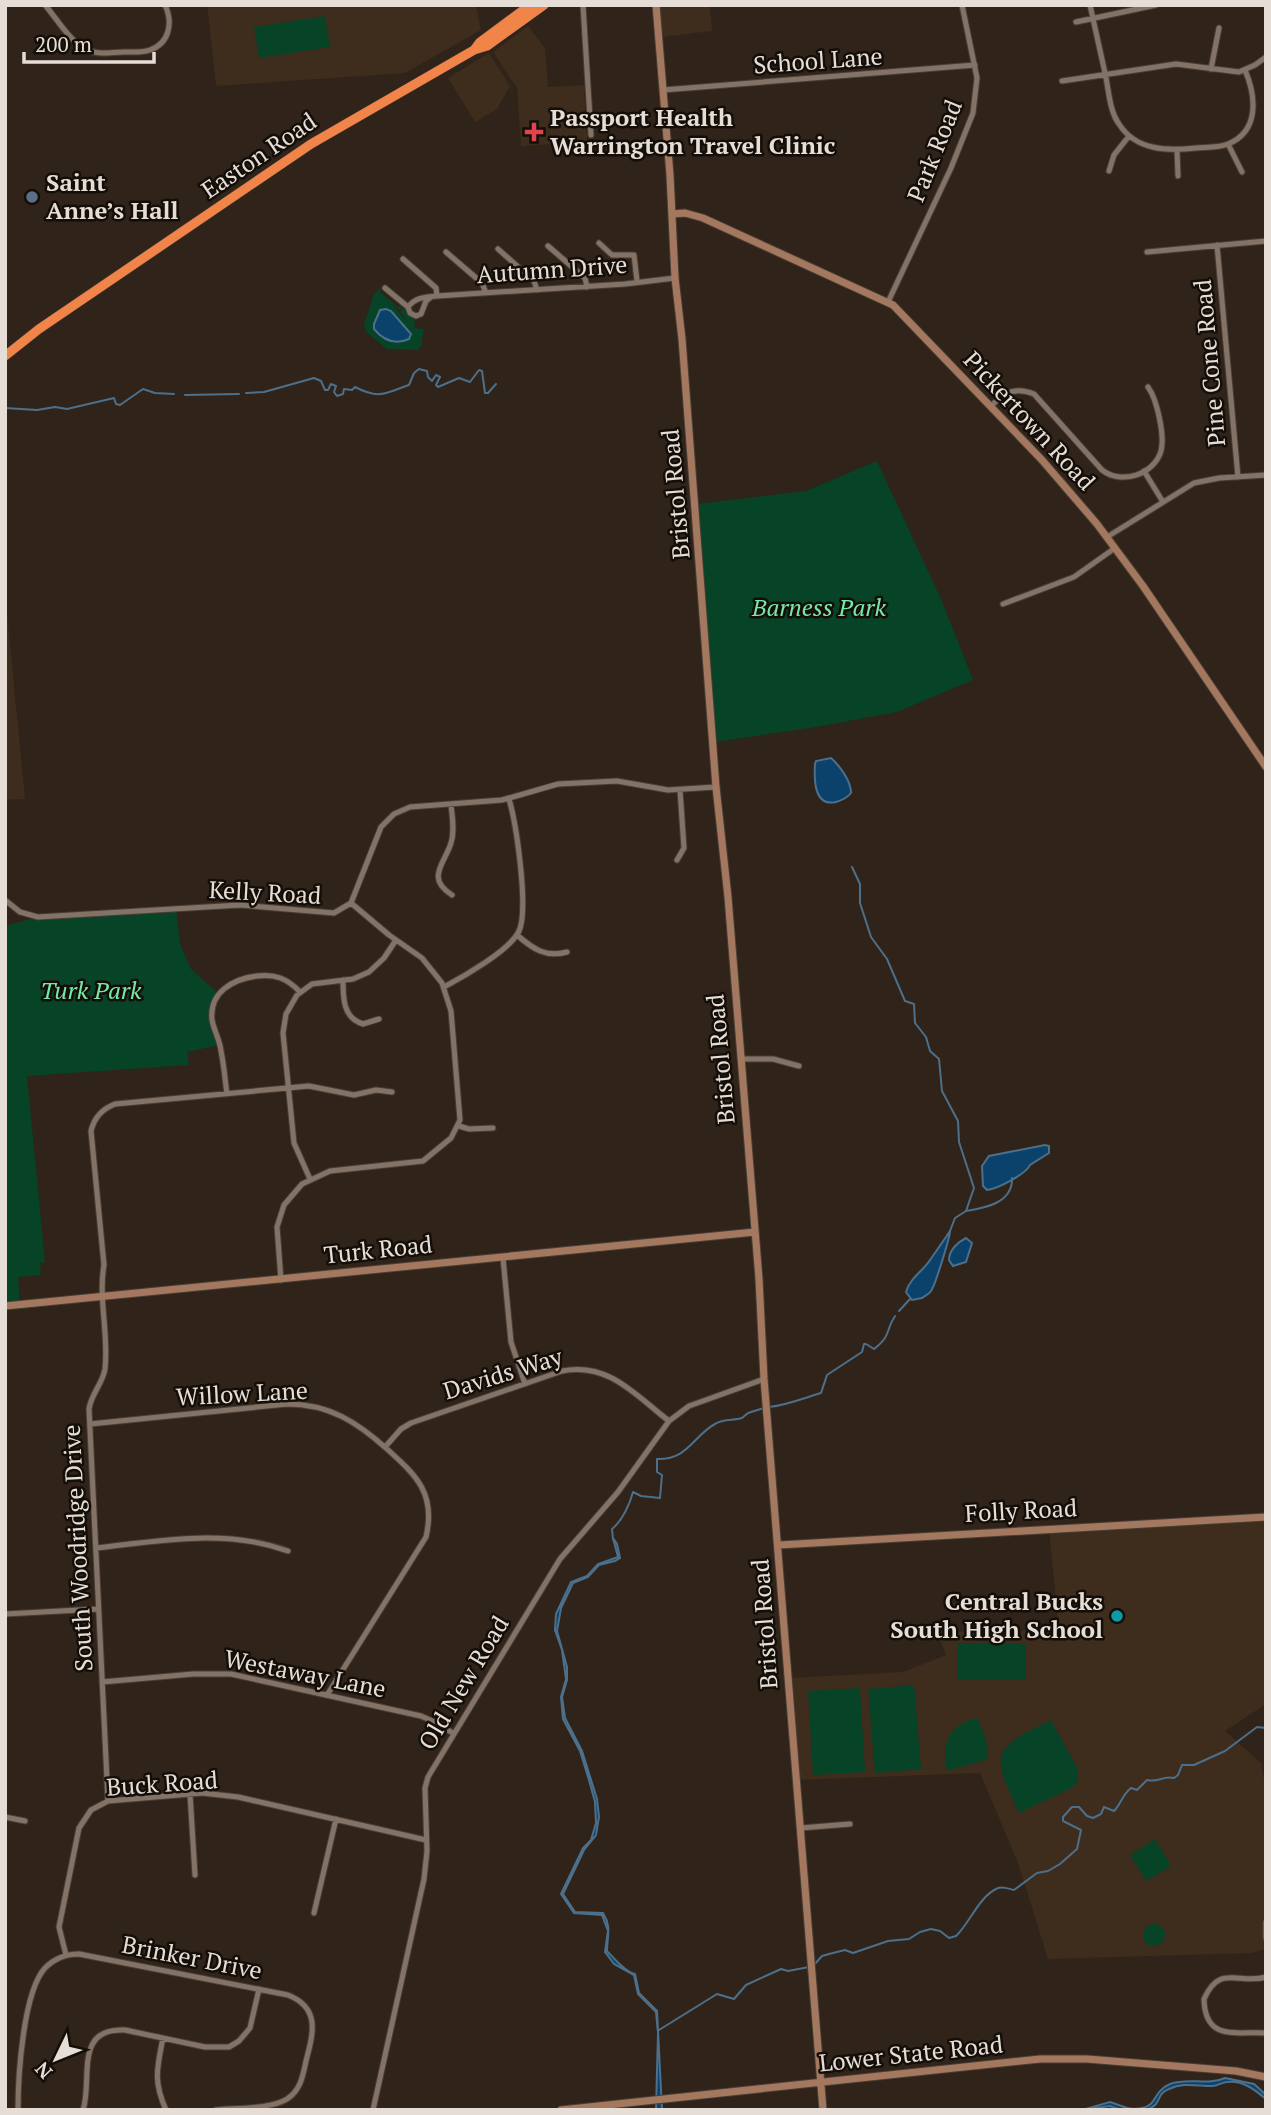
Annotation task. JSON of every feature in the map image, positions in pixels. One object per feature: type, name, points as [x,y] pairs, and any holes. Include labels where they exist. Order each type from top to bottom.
[{"type":"highway","name":"Easton Road","points":[[474,50],[480,42],[530,5]]},
{"type":"highway","name":"Easton Road","points":[[5,356],[38,329],[308,146],[474,50],[487,46],[544,5]]},
{"type":"main road","name":"Bristol Road","points":[[656,5],[675,278],[695,488],[716,787],[755,1232],[764,1379],[823,2110]]},
{"type":"main road","name":"Pickertown Road","points":[[672,214],[685,213],[703,218],[888,302],[1052,471],[1107,537],[1266,767]]},
{"type":"main road","name":"Turk Road","points":[[5,1306],[755,1232]]},
{"type":"main road","name":"Folly Road","points":[[779,1545],[1266,1517]]},
{"type":"main road","name":"Lower State Road","points":[[561,2110],[1040,2059],[1064,2058],[1236,2071],[1266,2077]]},
{"type":"street","points":[[45,5],[79,45],[89,51],[101,53],[145,51],[156,47],[164,40],[169,28],[170,18],[165,5]]},
{"type":"street","points":[[583,5],[591,135]]},
{"type":"street","name":"Park Road","points":[[888,302],[969,125],[977,86],[962,5]]},
{"type":"street","points":[[1090,5],[1114,115],[1129,136],[1151,147],[1177,150],[1228,144],[1242,133],[1253,115],[1254,98],[1245,71]]},
{"type":"street","points":[[1076,22],[1156,5]]},
{"type":"street","points":[[1210,69],[1219,28]]},
{"type":"street","points":[[1062,81],[1176,64],[1233,72],[1245,71],[1266,57]]},
{"type":"street","name":"School Lane","points":[[663,90],[975,65]]},
{"type":"street","points":[[1109,171],[1114,155],[1129,136]]},
{"type":"street","points":[[1228,144],[1242,173]]},
{"type":"street","points":[[1177,150],[1178,176]]},
{"type":"street","points":[[1147,252],[1266,241]]},
{"type":"street","points":[[599,243],[612,255],[634,255],[637,281]]},
{"type":"street","name":"Pine Cone Road","points":[[1217,245],[1238,477]]},
{"type":"street","points":[[548,246],[585,278],[587,287]]},
{"type":"street","points":[[498,249],[534,282],[537,290]]},
{"type":"street","points":[[446,252],[482,284],[486,293]]},
{"type":"street","points":[[403,259],[436,288],[434,296]]},
{"type":"street","name":"Autumn Drive","points":[[434,296],[426,301],[419,316],[411,314],[408,307],[417,299],[434,296],[587,287],[675,278]]},
{"type":"street","points":[[385,288],[408,307]]},
{"type":"street","points":[[991,406],[1000,396],[1010,391],[1022,390],[1034,394],[1107,474],[1123,478],[1144,471],[1157,460],[1162,443],[1156,404],[1148,387]]},
{"type":"street","points":[[1144,471],[1163,502]]},
{"type":"street","points":[[1107,537],[1200,481],[1266,475]]},
{"type":"street","points":[[1003,604],[1074,577],[1115,548]]},
{"type":"street","name":"Kelly Road","points":[[5,900],[20,912],[38,917],[240,905],[334,913],[351,903],[379,832],[389,818],[410,807],[509,799],[558,784],[608,781],[662,790],[716,787]]},
{"type":"street","points":[[677,860],[684,848],[680,790]]},
{"type":"street","points":[[444,987],[498,952],[517,936],[522,922],[515,824],[509,799]]},
{"type":"street","points":[[452,804],[452,841],[438,872],[439,882],[452,895]]},
{"type":"street","points":[[281,1280],[276,1234],[281,1212],[292,1194],[310,1179],[339,1170],[423,1161],[451,1138],[459,1126],[451,1011],[444,987],[428,964],[351,903]]},
{"type":"street","points":[[517,936],[539,952],[556,955],[567,952]]},
{"type":"street","points":[[310,1179],[294,1143],[283,1024],[290,1006],[300,992],[312,984],[359,977],[369,972],[384,958],[396,940]]},
{"type":"street","points":[[300,992],[285,980],[266,975],[234,981],[219,994],[212,1012],[212,1021],[221,1048],[227,1094],[309,1086],[359,1095],[376,1090],[392,1092]]},
{"type":"street","points":[[343,980],[345,1005],[353,1019],[363,1024],[379,1019]]},
{"type":"street","points":[[741,1059],[773,1059],[799,1066]]},
{"type":"street","name":"South Woodridge Drive","points":[[108,1801],[90,1424],[91,1400],[105,1369],[102,1281],[104,1265],[93,1123],[102,1111],[115,1104],[227,1094]]},
{"type":"street","points":[[459,1126],[469,1129],[493,1128]]},
{"type":"street","points":[[503,1258],[511,1342],[525,1384]]},
{"type":"street","name":"Davids Way","points":[[384,1447],[401,1429],[411,1423],[562,1371],[593,1370],[618,1380],[670,1421]]},
{"type":"street","name":"Old New Road","points":[[373,2110],[424,1879],[425,1783],[561,1558],[618,1492],[670,1421],[689,1406],[764,1379]]},
{"type":"street","name":"Willow Lane","points":[[90,1424],[296,1404],[317,1406],[344,1416],[362,1427],[411,1471],[423,1488],[429,1511],[426,1533],[420,1549],[327,1695]]},
{"type":"street","points":[[96,1548],[220,1537],[288,1551]]},
{"type":"street","points":[[5,1614],[98,1609]]},
{"type":"street","name":"Westaway Lane","points":[[102,1682],[218,1673],[247,1677],[421,1716],[454,1734]]},
{"type":"street","points":[[190,1794],[195,1875]]},
{"type":"street","name":"Buck Road","points":[[66,1955],[59,1927],[79,1828],[91,1810],[108,1801],[190,1794],[238,1797],[426,1840]]},
{"type":"street","points":[[5,1817],[25,1821]]},
{"type":"street","points":[[314,1913],[335,1819]]},
{"type":"street","points":[[801,1828],[850,1824]]},
{"type":"street","points":[[1266,1922],[1266,1938]]},
{"type":"street","name":"Brinker Drive","points":[[66,1955],[82,1954],[259,1989],[293,1997],[305,2005],[310,2013],[313,2032],[301,2082],[295,2092],[282,2102],[216,2110]]},
{"type":"street","points":[[18,2110],[19,2054],[35,1985],[45,1969],[66,1955]]},
{"type":"street","points":[[1266,1977],[1256,1979],[1228,1976],[1212,1985],[1204,1999],[1209,2021],[1219,2030],[1232,2034],[1266,2033]]},
{"type":"street","points":[[83,2110],[86,2098],[87,2055],[97,2039],[109,2032],[121,2030],[216,2048],[235,2044],[250,2028],[259,1989]]},
{"type":"street","points":[[163,2038],[156,2080],[166,2110]]},
{"type":"shaded area","points":[[207,5],[476,5],[481,30],[405,73],[216,86]]},
{"type":"shaded area","points":[[660,5],[722,5],[710,7],[712,31],[662,37]]},
{"type":"shaded area","points":[[528,26],[545,48],[548,87],[584,85],[587,142],[521,146],[517,88],[493,52]]},
{"type":"shaded area","points":[[489,53],[510,86],[497,109],[475,122],[448,78]]},
{"type":"shaded area","points":[[5,592],[25,799],[5,800]]},
{"type":"shaded area","points":[[1266,1517],[1266,1704],[1225,1731],[1261,1763],[1266,1791],[1266,1949],[1252,1953],[1048,1959],[1018,1863],[980,1773],[797,1780],[789,1678],[903,1672],[946,1655],[937,1632],[1059,1630],[1049,1529]]},
{"type":"green space","points":[[325,16],[330,47],[259,58],[254,27]]},
{"type":"green space","points":[[381,288],[380,292],[398,307],[402,306],[399,310],[390,303],[407,321],[400,311],[404,307],[407,315],[414,319],[415,328],[424,329],[418,350],[387,349],[366,332],[364,325],[374,294]]},
{"type":"green space","name":"Barness Park","points":[[877,461],[941,599],[973,680],[897,712],[715,742],[696,504],[806,491]]},
{"type":"green space","name":"Turk Park","points":[[176,908],[180,944],[191,969],[219,994],[212,1012],[220,1045],[187,1052],[189,1065],[27,1076],[45,1262],[40,1263],[41,1275],[18,1277],[20,1303],[5,1304],[5,926],[38,917]]},
{"type":"green space","points":[[957,1643],[1026,1644],[1026,1680],[957,1680]]},
{"type":"green space","points":[[914,1685],[921,1769],[875,1773],[868,1689]]},
{"type":"green space","points":[[860,1688],[865,1772],[813,1775],[808,1691]]},
{"type":"green space","points":[[977,1718],[986,1739],[988,1759],[947,1771],[945,1752],[949,1737],[960,1725]]},
{"type":"green space","points":[[1051,1720],[1077,1768],[1078,1782],[1019,1813],[1004,1777],[1002,1755],[1016,1739]]},
{"type":"green space","points":[[1155,1839],[1171,1866],[1146,1881],[1130,1855]]},
{"type":"green space","points":[[1150,1924],[1158,1924],[1165,1931],[1165,1939],[1158,1946],[1150,1946],[1143,1939],[1143,1931]]},
{"type":"water","points":[[380,310],[391,311],[411,334],[409,339],[399,342],[390,340],[374,329]]},
{"type":"water","points":[[831,758],[844,774],[851,793],[836,802],[823,800],[819,796],[815,777],[816,761]]},
{"type":"water","points":[[1049,1146],[1049,1153],[1018,1176],[992,1189],[987,1190],[983,1186],[982,1166],[989,1156]]},
{"type":"water","points":[[950,1231],[931,1291],[922,1298],[912,1300],[906,1292],[908,1287]]},
{"type":"water","points":[[966,1238],[972,1243],[966,1262],[953,1266],[949,1260],[951,1253],[957,1244]]},
{"type":"water","points":[[613,1538],[620,1558],[599,1565],[588,1577],[573,1583],[561,1608],[557,1631],[567,1667],[567,1680],[562,1697],[565,1718],[582,1751],[597,1799],[599,1817],[596,1835],[584,1850],[563,1894],[575,1912],[603,1913],[608,1931],[602,1915],[574,1913],[561,1894],[583,1848],[591,1840],[596,1823],[595,1802],[580,1751],[563,1719],[561,1697],[566,1679],[562,1650],[555,1630],[556,1614],[571,1582],[587,1576],[598,1564],[618,1557]]},
{"type":"water","points":[[608,1933],[607,1951],[624,1968],[635,1974],[639,1993],[657,2011],[662,2110],[656,2110],[656,2012],[638,1994],[634,1975],[614,1964],[605,1952]]},
{"type":"water","points":[[1225,2078],[1254,2084],[1266,2095],[1266,2099],[1243,2084],[1227,2082],[1214,2086],[1174,2087],[1163,2092],[1156,2104],[1146,2110],[1110,2106],[1082,2110],[1110,2102],[1138,2109],[1151,2104],[1160,2091],[1170,2084]]},
{"type":"waterway","points":[[246,393],[264,392],[314,378],[321,381],[325,390],[328,390],[331,384],[336,386],[334,392],[337,396],[343,394],[344,389],[352,390],[355,387],[382,394],[409,385],[414,373],[419,369],[427,371],[432,381],[436,375],[440,377],[436,385],[438,387],[459,378],[470,382],[479,370],[482,371],[485,393],[496,384]]},
{"type":"waterway","points":[[5,408],[67,409],[114,398],[116,404],[120,405],[143,389],[174,394]]},
{"type":"waterway","points":[[185,395],[239,394]]},
{"type":"waterway","points":[[852,867],[860,884],[860,903],[871,937],[887,959],[905,1001],[914,1004],[915,1023],[926,1037],[930,1051],[939,1059],[942,1091],[958,1121],[959,1142],[974,1188],[966,1211],[955,1218],[950,1231]]},
{"type":"waterway","points":[[966,1211],[989,1206],[1003,1199],[1008,1193],[1012,1178]]},
{"type":"waterway","points":[[899,1311],[910,1299]]},
{"type":"waterway","points":[[769,1407],[821,1393],[827,1375],[862,1352],[864,1344],[874,1349],[880,1344],[895,1316]]},
{"type":"waterway","points":[[613,1539],[612,1529],[625,1512],[633,1492],[641,1496],[660,1498],[662,1475],[657,1472],[657,1459],[683,1452],[718,1422],[742,1418],[764,1408]]},
{"type":"waterway","points":[[814,1965],[822,1956],[845,1950],[853,1953],[888,1941],[909,1939],[931,1929],[940,1931],[949,1938],[956,1936],[991,1892],[1000,1887],[1014,1890],[1037,1873],[1048,1871],[1060,1864],[1077,1849],[1081,1830],[1063,1821],[1063,1817],[1072,1807],[1079,1807],[1087,1816],[1093,1818],[1101,1814],[1104,1807],[1114,1811],[1131,1788],[1137,1790],[1147,1780],[1174,1778],[1182,1765],[1194,1765],[1225,1751],[1257,1727],[1266,1728]]},
{"type":"waterway","points":[[659,2030],[717,1994],[734,1999],[746,1985],[781,1969],[788,1971],[809,1967]]},
{"type":"place","name":"Passport Health Warrington Travel Clinic","points":[[534,132]]},
{"type":"place","name":"Saint Anne’s Hall","points":[[32,197]]},
{"type":"place","name":"Central Bucks South High School","points":[[1117,1616]]}]
